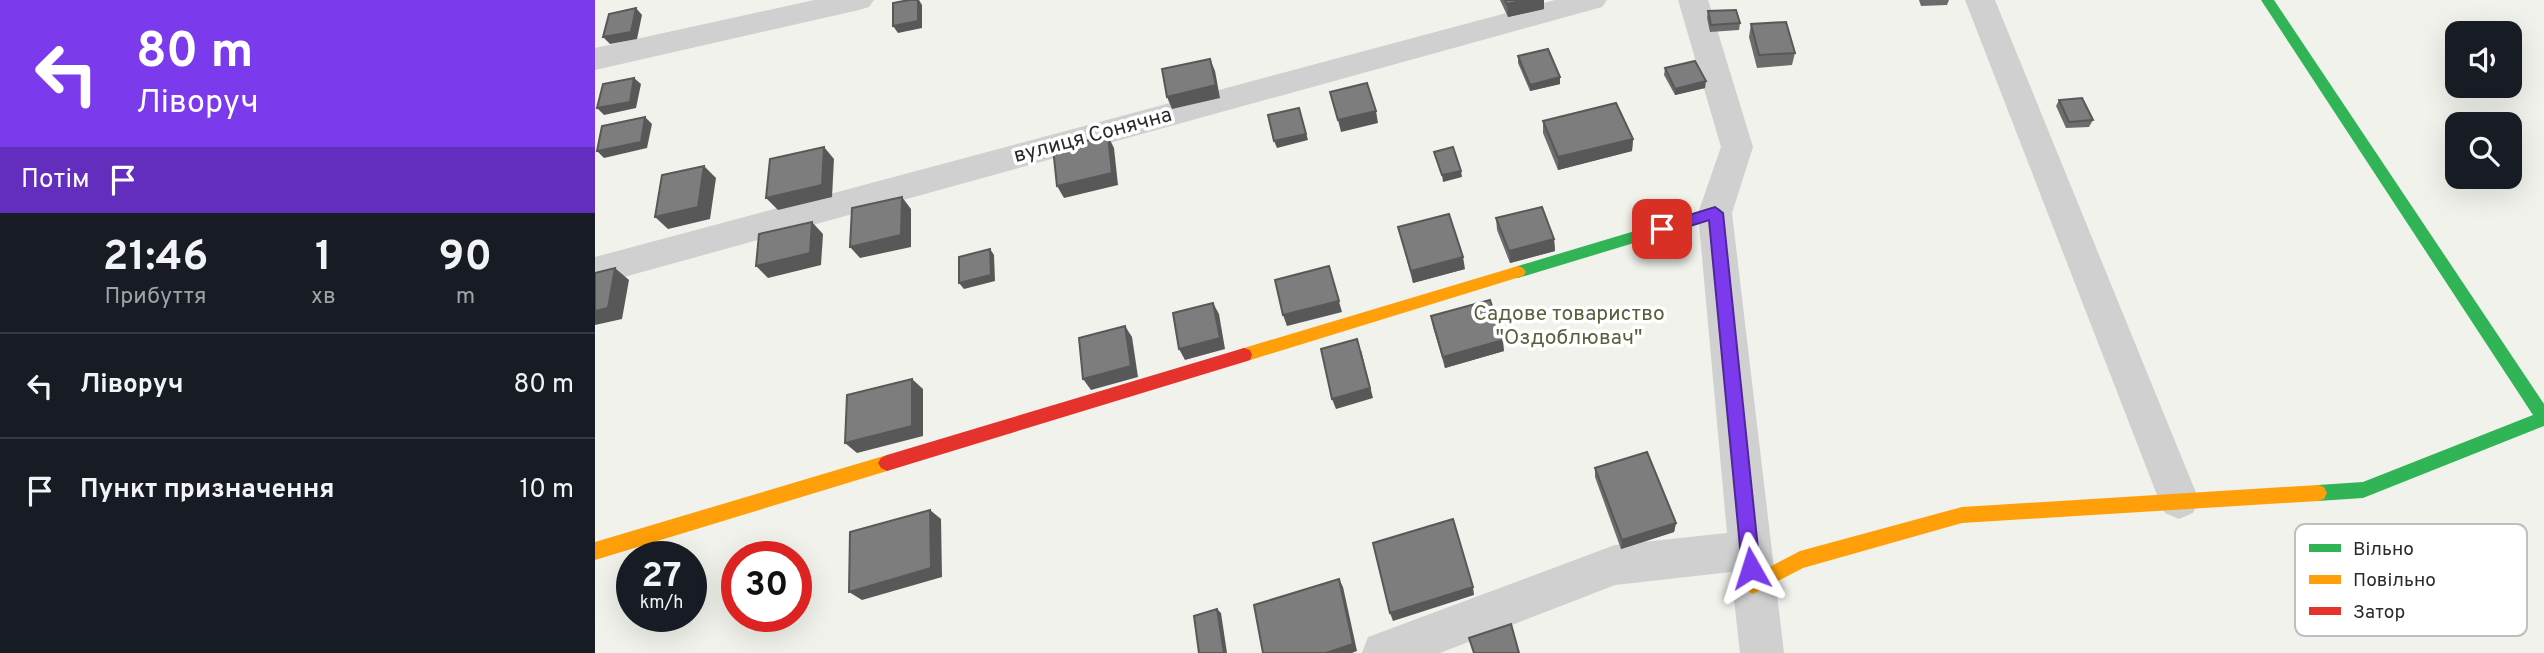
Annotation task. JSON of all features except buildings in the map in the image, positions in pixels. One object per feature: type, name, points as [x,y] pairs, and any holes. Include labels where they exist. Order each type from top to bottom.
[{"type":"street","points":[[595,59],[859,0]]},
{"type":"street","name":"вулиця Сонячна","points":[[595,271],[1592,0]]},
{"type":"street","points":[[1693,0],[1737,147],[1715,213],[1762,653]]},
{"type":"street","points":[[1980,0],[2179,500]]},
{"type":"street","points":[[1384,653],[1615,565],[1751,568],[1800,560],[1962,515],[2363,490],[2544,418],[2267,0]]},
{"type":"street","points":[[595,551],[1715,213]]},
{"type":"green space","name":"Садове товариство \"Оздоблювач\"","points":[[595,0],[2544,0],[2544,653],[595,653]]},
{"type":"traffic: fast","points":[[2267,0],[2544,418],[2363,490],[2318,493]]},
{"type":"traffic: fast","points":[[1518,272],[1715,213]]},
{"type":"traffic: slow","points":[[1244,355],[1518,272]]},
{"type":"traffic: slow","points":[[595,551],[887,463]]},
{"type":"traffic: slow","points":[[1753,585],[1800,560],[1962,515],[2318,493]]},
{"type":"traffic: jam","points":[[887,463],[1244,355]]},
{"type":"route","points":[[1662,229],[1715,213],[1751,568]]}]
